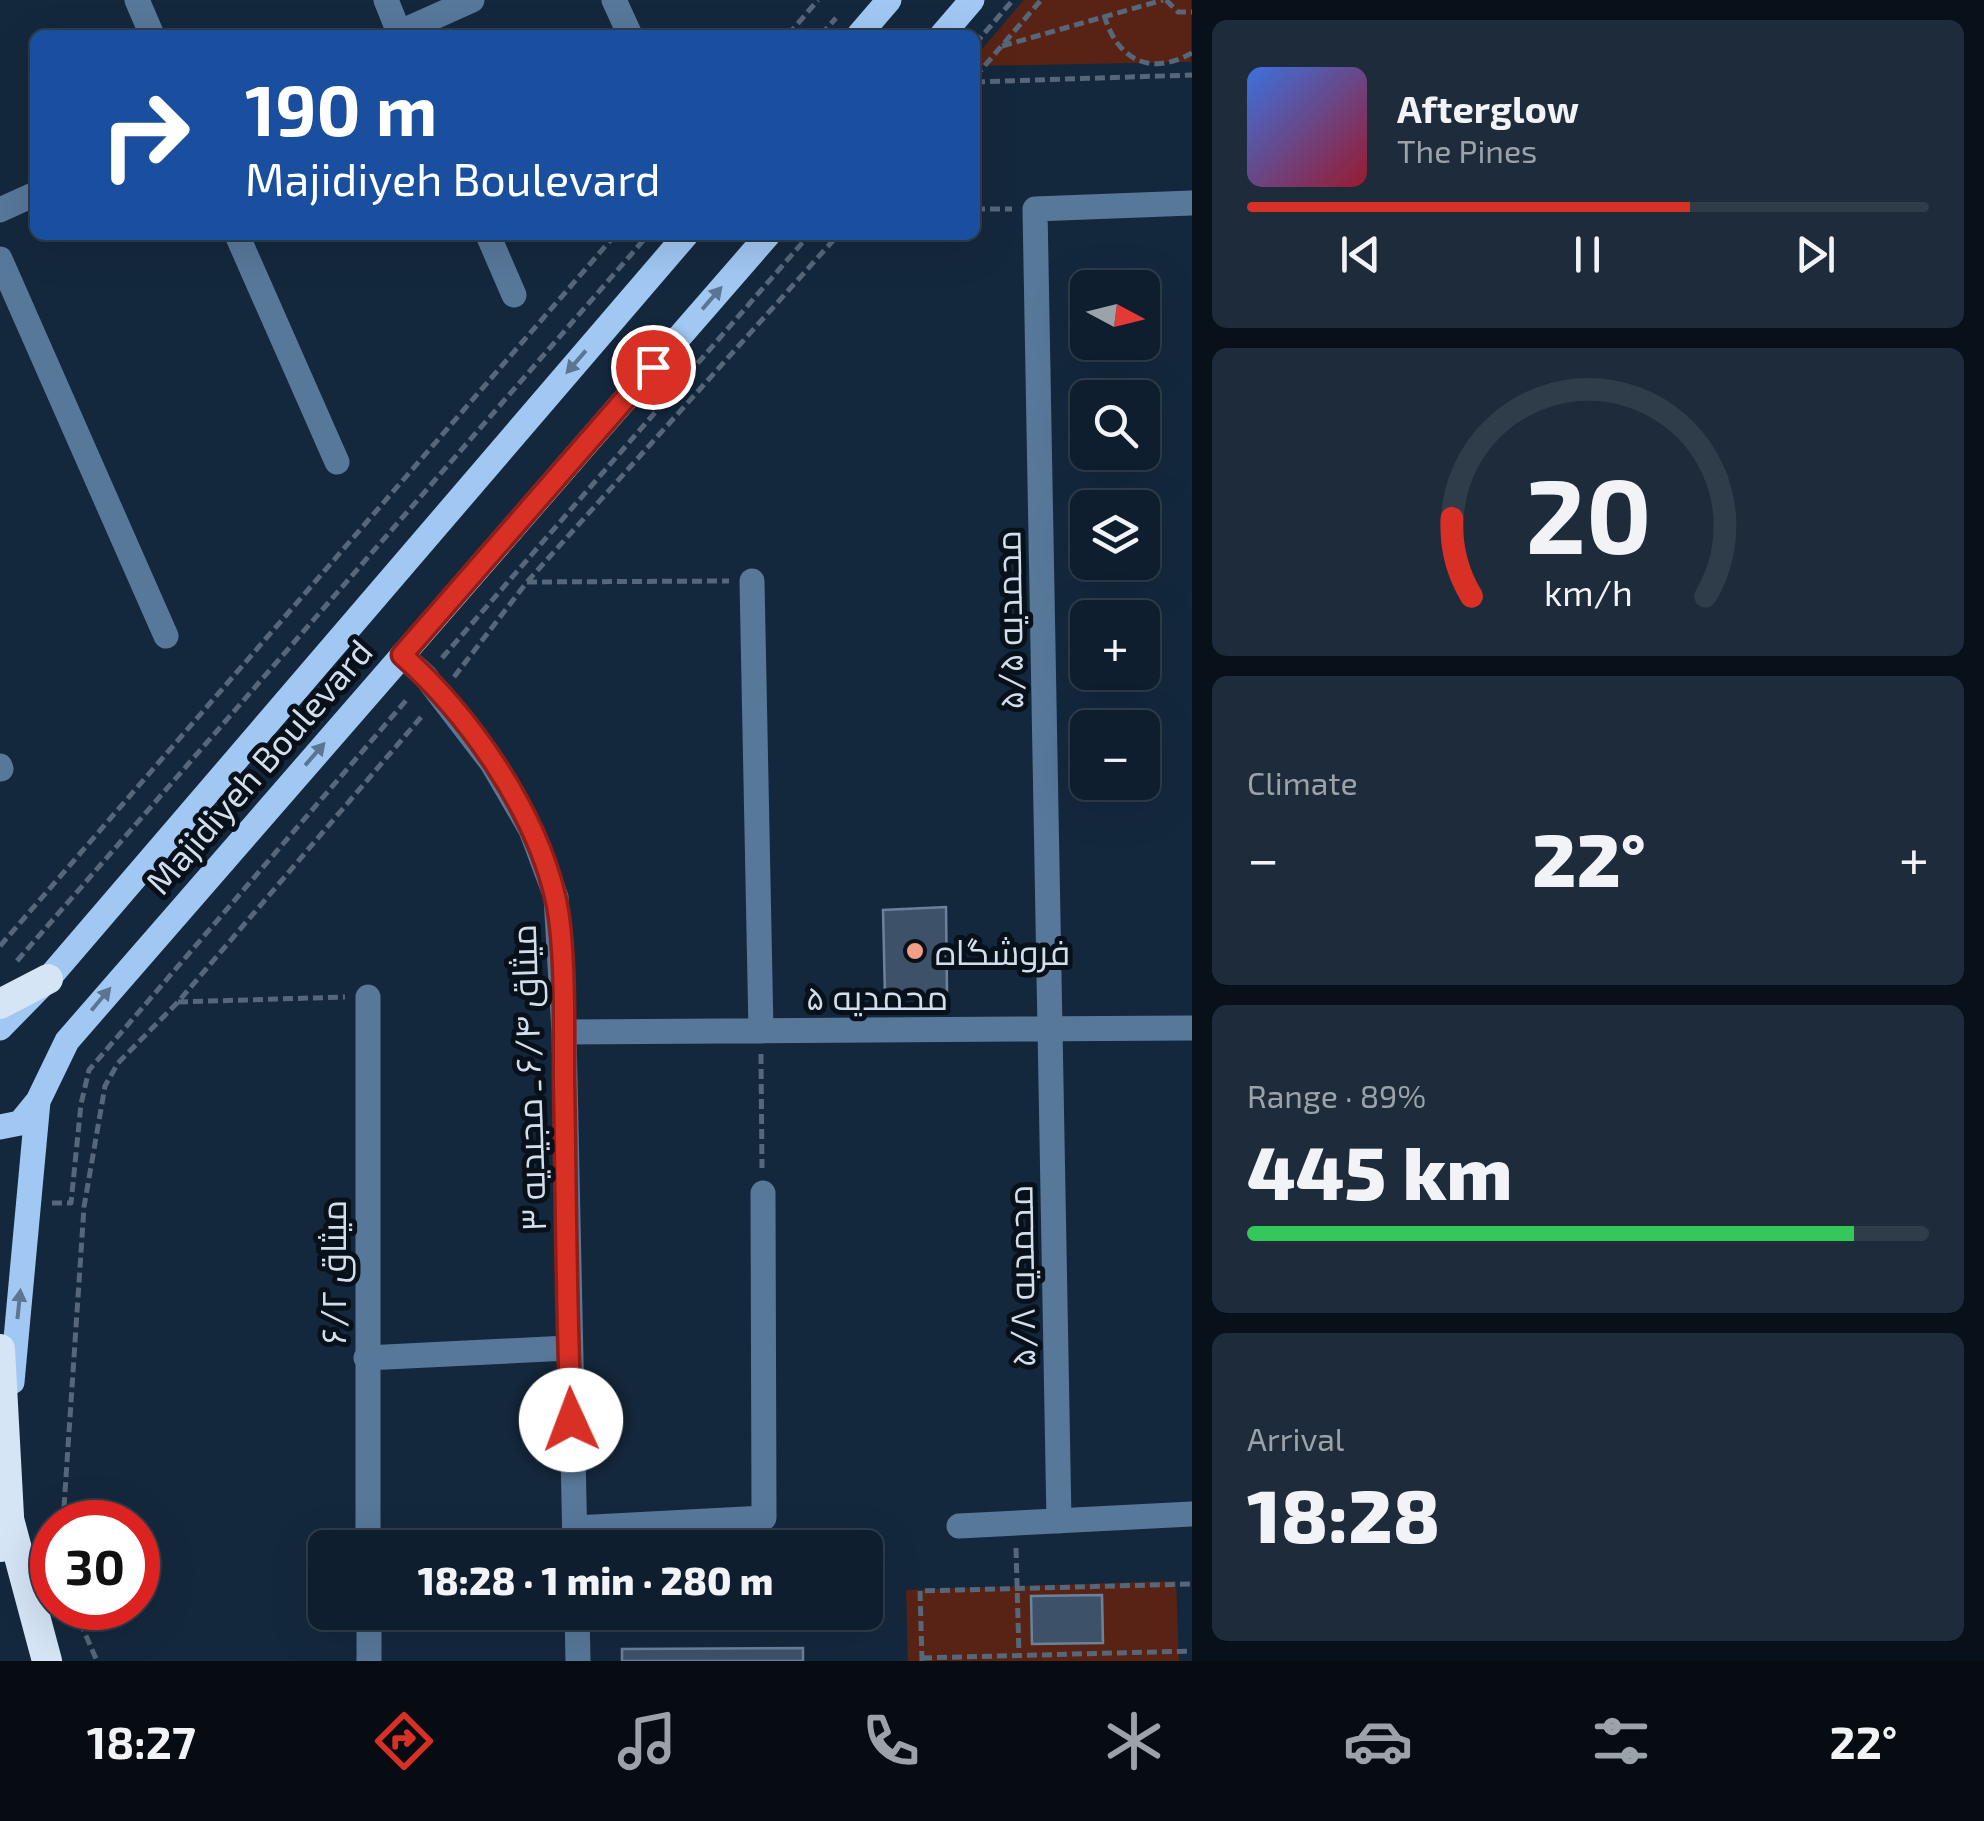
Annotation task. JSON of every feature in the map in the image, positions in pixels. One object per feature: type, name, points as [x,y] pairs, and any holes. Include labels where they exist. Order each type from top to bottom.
[{"type":"highway","points":[[0,1004],[48,979]]},
{"type":"highway","points":[[0,1350],[8,1516],[47,1661]]},
{"type":"highway","points":[[0,1547],[8,1516]]},
{"type":"main road","points":[[863,30],[889,0]]},
{"type":"main road","points":[[946,30],[972,0]]},
{"type":"main road","name":"Majidiyeh Boulevard","points":[[0,1028],[48,979],[682,240]]},
{"type":"main road","name":"Majidiyeh Boulevard","points":[[6,1436],[38,1101],[67,1041],[764,240]]},
{"type":"main road","points":[[0,1126],[20,1123],[38,1101]]},
{"type":"street","points":[[138,0],[150,30]]},
{"type":"street","points":[[386,0],[397,30]]},
{"type":"street","points":[[407,30],[472,0]]},
{"type":"street","points":[[614,0],[628,30]]},
{"type":"street","points":[[0,210],[30,196]]},
{"type":"street","points":[[1035,209],[1192,203]]},
{"type":"street","name":"محمدیه ۵/۵","points":[[1035,209],[1051,1030]]},
{"type":"street","points":[[239,240],[337,462]]},
{"type":"street","points":[[490,240],[514,295]]},
{"type":"street","points":[[0,259],[166,636]]},
{"type":"street","points":[[752,581],[761,1031]]},
{"type":"street","name":"میثاق ۶/۴ ـ مجیدیه ۳","points":[[402,655],[433,686],[492,762],[531,830],[556,897],[564,1032],[575,1530]]},
{"type":"street","name":"میثاق ۶/۲","points":[[368,997],[368,1530]]},
{"type":"street","name":"محمدیه ۵","points":[[564,1032],[1192,1028]]},
{"type":"street","name":"محمدیه ۵/۸","points":[[1051,1030],[1059,1520]]},
{"type":"street","points":[[651,1530],[764,1518],[763,1194]]},
{"type":"street","points":[[366,1358],[568,1348]]},
{"type":"street","points":[[959,1526],[1192,1514]]},
{"type":"street","points":[[369,1630],[369,1661]]},
{"type":"street","points":[[577,1630],[578,1661]]},
{"type":"path","points":[[792,30],[818,0]]},
{"type":"path","points":[[980,38],[1014,0]]},
{"type":"path","points":[[980,74],[1041,0]]},
{"type":"path","points":[[1002,46],[1164,0],[1178,12],[1192,12]]},
{"type":"path","points":[[1104,15],[1120,49],[1133,58],[1160,63],[1192,53]]},
{"type":"path","points":[[1158,76],[1160,63]]},
{"type":"path","points":[[980,80],[1192,75]]},
{"type":"path","points":[[980,209],[1035,209]]},
{"type":"path","points":[[0,946],[611,240]]},
{"type":"path","points":[[10,967],[644,240]]},
{"type":"path","points":[[65,1500],[84,1207],[105,1086],[118,1063],[178,1002],[433,686],[806,240]]},
{"type":"path","points":[[71,1203],[89,1070],[834,240]]},
{"type":"path","points":[[527,582],[752,581]]},
{"type":"path","points":[[178,1002],[368,997]]},
{"type":"path","points":[[761,1031],[763,1194]]},
{"type":"path","points":[[29,1203],[71,1203],[84,1207]]},
{"type":"path","points":[[1015,1523],[1019,1655]]},
{"type":"path","points":[[1192,1584],[920,1591],[922,1659],[1192,1651]]},
{"type":"path","points":[[84,1630],[97,1661]]},
{"type":"path","points":[[1145,1652],[1145,1661]]},
{"type":"shaded area","points":[[1024,0],[1191,0],[1191,62],[980,66],[980,51]]},
{"type":"shaded area","points":[[1176,1581],[1179,1661],[908,1661],[906,1590]]},
{"type":"building","name":"فروشگاه","points":[[946,907],[947,992],[885,997],[883,910]]},
{"type":"building","points":[[1102,1595],[1103,1643],[1032,1644],[1031,1596]]},
{"type":"building","points":[[803,1648],[803,1661],[622,1661],[622,1649]]},
{"type":"place","name":"فروشگاه","points":[[915,951]]},
{"type":"route","points":[[571,1420],[564,1032],[556,897],[531,830],[492,762],[426,677],[402,655],[653,367]]}]
